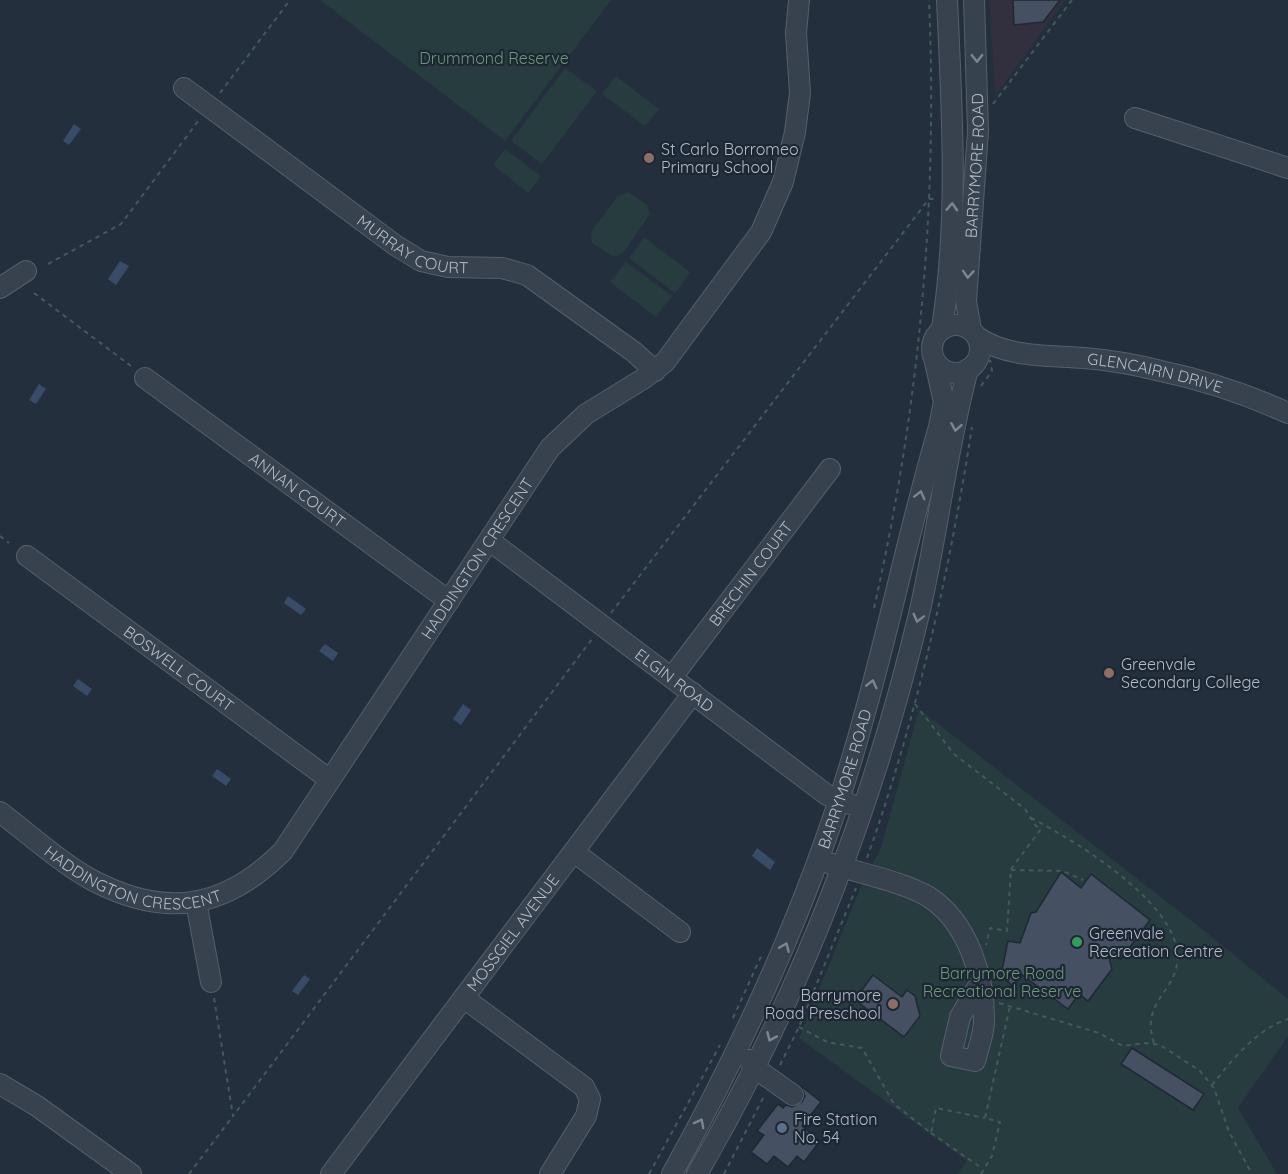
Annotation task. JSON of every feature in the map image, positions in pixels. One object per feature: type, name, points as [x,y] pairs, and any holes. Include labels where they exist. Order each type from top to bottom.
[{"type":"street","name":"HADDINGTON CRESCENT","points":[[0,812],[90,879],[123,894],[160,904],[196,902],[229,893],[259,875],[283,851],[558,440],[597,406],[655,371],[669,358],[753,246],[780,192],[791,155],[800,93],[796,33],[799,0]]},
{"type":"street","name":"BARRYMORE ROAD","points":[[942,328],[948,292],[954,171],[947,0]]},
{"type":"street","name":"BARRYMORE ROAD","points":[[974,0],[978,130],[966,301],[974,334]]},
{"type":"street","name":"MURRAY COURT","points":[[184,88],[421,261],[448,267],[478,265],[528,275],[634,352],[655,371]]},
{"type":"street","points":[[1135,118],[1288,168]]},
{"type":"street","points":[[0,288],[26,272]]},
{"type":"street","points":[[957,324],[974,334],[980,346],[972,366],[954,373],[945,370],[935,362],[932,343],[942,328],[957,324]]},
{"type":"street","name":"GLENCAIRN DRIVE","points":[[974,334],[992,347],[1039,357],[1085,358],[1161,371],[1255,398],[1288,413]]},
{"type":"street","name":"GLENCAIRN DRIVE","points":[[972,366],[991,355],[1019,353]]},
{"type":"street","name":"BARRYMORE ROAD","points":[[672,1174],[733,1040],[785,948],[838,801],[864,717],[939,427],[944,402],[935,362]]},
{"type":"street","name":"BARRYMORE ROAD","points":[[697,1174],[755,1068],[797,980],[865,807],[920,610],[972,366]]},
{"type":"street","name":"ANNAN COURT","points":[[138,372],[449,601]]},
{"type":"street","name":"BRECHIN COURT","points":[[672,677],[830,469]]},
{"type":"street","name":"ELGIN ROAD","points":[[490,541],[827,795],[838,801],[865,807]]},
{"type":"street","name":"BOSWELL COURT","points":[[27,556],[330,780]]},
{"type":"street","name":"MOSSGIEL AVENUE","points":[[331,1174],[693,693]]},
{"type":"street","points":[[574,852],[680,932]]},
{"type":"street","points":[[818,859],[927,896],[952,916],[988,988]]},
{"type":"street","points":[[196,902],[211,982]]},
{"type":"street","points":[[464,998],[584,1087],[590,1099],[586,1116],[550,1174]]},
{"type":"street","points":[[733,1040],[755,1068],[793,1095]]},
{"type":"street","points":[[0,1084],[37,1106],[131,1174]]},
{"type":"path","points":[[220,97],[219,93],[290,0]]},
{"type":"path","points":[[873,615],[887,550],[914,391],[929,199],[931,59],[929,0]]},
{"type":"path","points":[[991,106],[1072,0]]},
{"type":"path","points":[[48,264],[121,224],[206,112]]},
{"type":"path","points":[[929,199],[953,199]]},
{"type":"path","points":[[189,1174],[602,625],[929,199]]},
{"type":"path","points":[[34,293],[138,372]]},
{"type":"path","points":[[0,536],[9,543]]},
{"type":"path","points":[[915,704],[954,754],[1025,809],[1035,825],[1041,829],[1011,870],[1007,931],[990,928],[985,954]]},
{"type":"path","points":[[1030,817],[1084,849],[1144,897],[1165,919],[1171,931],[1177,964],[1152,1015],[1150,1031],[1154,1044]]},
{"type":"path","points":[[1011,870],[1063,872],[1083,880]]},
{"type":"path","points":[[730,1025],[764,950]]},
{"type":"path","points":[[211,982],[233,1116]]},
{"type":"path","points":[[988,988],[999,1003],[1099,1033],[1123,1046],[1154,1044],[1199,1070],[1212,1085],[1229,1132],[1252,1174]]},
{"type":"path","points":[[985,1118],[1010,1006]]},
{"type":"path","points":[[1212,1085],[1260,1035],[1276,1023],[1288,1019]]},
{"type":"path","points":[[799,1027],[827,1042],[862,1048],[894,1104],[983,1170]]},
{"type":"path","points":[[649,1174],[733,1040]]},
{"type":"path","points":[[931,1133],[936,1108],[1000,1122],[992,1156],[981,1174]]},
{"type":"shaded area","points":[[989,0],[1065,0],[996,94],[994,72]]},
{"type":"green space","name":"Drummond Reserve","points":[[320,0],[611,0],[505,141]]},
{"type":"green space","points":[[565,68],[597,91],[542,164],[511,141]]},
{"type":"green space","points":[[616,76],[659,109],[645,126],[602,94]]},
{"type":"green space","points":[[505,149],[541,176],[528,193],[493,165]]},
{"type":"green space","points":[[628,192],[647,205],[650,214],[623,253],[614,257],[592,243],[591,232],[618,196]]},
{"type":"green space","points":[[644,237],[690,272],[675,293],[629,258]]},
{"type":"green space","points":[[626,262],[672,296],[656,317],[610,282]]},
{"type":"green space","name":"Barrymore Road Recreational Reserve","points":[[919,709],[1207,933],[1288,999],[1288,1036],[1238,1108],[1277,1174],[957,1174],[967,1161],[799,1038],[862,884],[881,848]]},
{"type":"water","points":[[74,124],[81,129],[69,145],[63,141]]},
{"type":"water","points":[[120,261],[129,266],[116,285],[108,279]]},
{"type":"water","points":[[39,384],[46,389],[36,404],[29,400]]},
{"type":"water","points":[[288,596],[306,609],[301,615],[284,603]]},
{"type":"water","points":[[325,644],[338,653],[333,661],[319,651]]},
{"type":"water","points":[[78,679],[92,689],[87,696],[73,686]]},
{"type":"water","points":[[463,704],[471,710],[461,725],[453,719]]},
{"type":"water","points":[[217,769],[231,779],[226,786],[212,776]]},
{"type":"water","points":[[757,848],[775,862],[770,870],[752,856]]},
{"type":"water","points":[[304,975],[310,979],[298,995],[292,991]]},
{"type":"building","points":[[1013,0],[1060,0],[1043,22],[1014,25]]},
{"type":"building","name":"Greenvale Recreation Centre","points":[[1061,872],[1081,888],[1091,874],[1150,920],[1121,959],[1108,954],[1112,969],[1088,1001],[1079,994],[1068,1009],[1021,974],[1013,986],[1006,980],[1007,976],[1002,970],[1008,941],[1020,943],[1031,913],[1036,912]]},
{"type":"building","points":[[873,975],[902,997],[907,990],[915,996],[920,1016],[904,1037],[859,1003],[863,999],[859,994]]},
{"type":"building","points":[[1132,1048],[1204,1094],[1193,1110],[1121,1064]]},
{"type":"building","name":"Fire Station No. 54","points":[[801,1086],[821,1102],[802,1126],[820,1141],[804,1162],[797,1156],[788,1167],[774,1156],[767,1164],[751,1152],[764,1135],[757,1131],[778,1104],[783,1108],[786,1105],[792,1107],[802,1102],[805,1096]]},
{"type":"place","name":"St Carlo Borromeo Primary School","points":[[649,158]]},
{"type":"place","name":"Greenvale Secondary College","points":[[1109,673]]},
{"type":"place","name":"Greenvale Recreation Centre","points":[[1077,942]]},
{"type":"place","name":"Barrymore Road Preschool","points":[[893,1004]]},
{"type":"place","name":"Fire Station No. 54","points":[[782,1128]]}]
